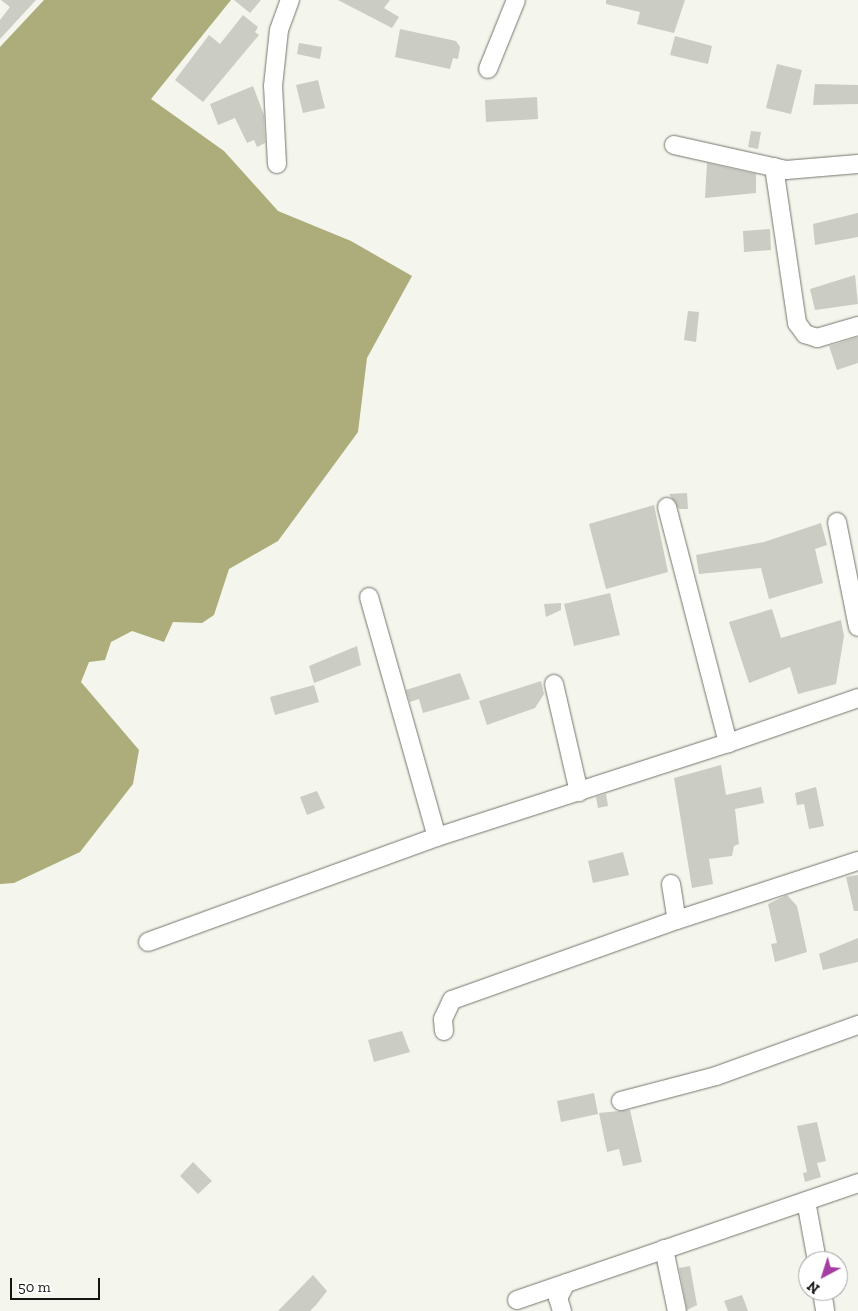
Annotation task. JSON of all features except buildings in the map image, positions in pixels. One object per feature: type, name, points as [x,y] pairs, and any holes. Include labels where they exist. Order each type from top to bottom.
[{"type":"street","points":[[277,164],[273,86],[279,30],[290,0]]},
{"type":"street","points":[[488,69],[516,0]]},
{"type":"street","points":[[674,145],[786,170],[858,164]]},
{"type":"street","points":[[774,167],[797,324],[805,334],[817,338],[858,326]]},
{"type":"street","points":[[666,507],[728,743]]},
{"type":"street","points":[[837,522],[858,627]]},
{"type":"street","points":[[369,597],[437,837]]},
{"type":"street","points":[[554,684],[579,792]]},
{"type":"street","points":[[148,942],[437,837],[728,743],[858,698]]},
{"type":"street","points":[[444,1031],[443,1020],[452,1000],[677,920],[858,861]]},
{"type":"street","points":[[671,884],[677,920]]},
{"type":"street","points":[[621,1101],[716,1076],[858,1025]]},
{"type":"street","points":[[517,1300],[549,1285],[566,1283],[858,1184]]},
{"type":"street","points":[[806,1201],[814,1251]]},
{"type":"street","points":[[664,1250],[677,1311]]},
{"type":"street","points":[[562,1311],[558,1298],[566,1283]]},
{"type":"shaded area","points":[[44,0],[231,0],[151,99],[224,151],[278,211],[351,241],[412,276],[367,358],[358,432],[278,541],[229,569],[214,615],[202,623],[173,622],[164,642],[132,631],[111,642],[105,660],[89,662],[81,682],[139,750],[133,784],[80,852],[14,883],[0,884],[0,47]]}]
